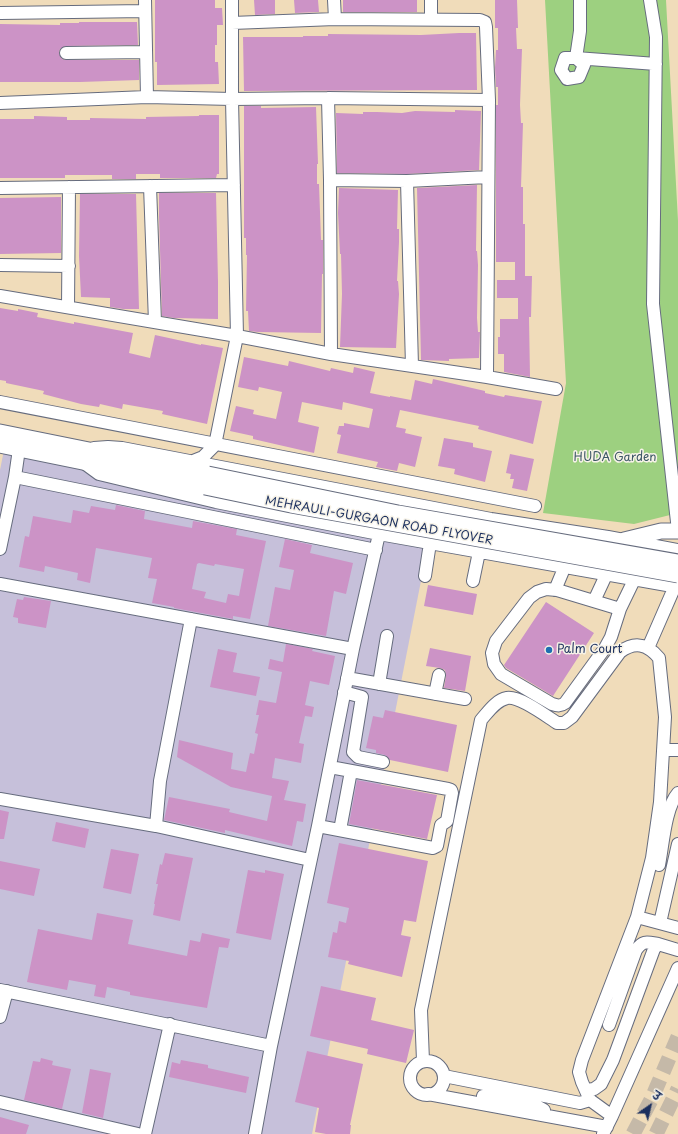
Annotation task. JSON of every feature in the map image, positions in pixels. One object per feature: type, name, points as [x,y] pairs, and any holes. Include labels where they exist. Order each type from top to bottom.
[{"type":"main road","points":[[0,432],[82,455]]},
{"type":"main road","points":[[0,445],[19,449],[82,455]]},
{"type":"main road","name":"MEHRAULI-GURGAON ROAD FLYOVER","points":[[82,455],[206,481],[678,562]]},
{"type":"main road","name":"MEHRAULI-GURGAON ROAD FLYOVER","points":[[206,481],[291,505],[674,583]]},
{"type":"main road","points":[[624,540],[661,531],[678,531]]},
{"type":"street","points":[[192,461],[203,457],[215,445],[237,336],[232,99],[232,0]]},
{"type":"street","points":[[334,0],[334,19]]},
{"type":"street","points":[[431,0],[431,19]]},
{"type":"street","points":[[580,0],[580,30],[576,58],[656,64]]},
{"type":"street","points":[[650,0],[656,37],[654,304],[678,531]]},
{"type":"street","points":[[0,13],[145,6],[147,97]]},
{"type":"street","points":[[232,22],[334,19],[431,19],[480,20],[485,22],[489,100],[488,377]]},
{"type":"street","points":[[66,53],[146,52]]},
{"type":"street","points":[[0,102],[147,97],[232,99],[328,98],[489,100]]},
{"type":"street","points":[[328,98],[331,354]]},
{"type":"street","points":[[330,180],[407,181],[488,177]]},
{"type":"street","points":[[407,181],[412,366]]},
{"type":"street","points":[[0,188],[234,185]]},
{"type":"street","points":[[150,186],[155,322]]},
{"type":"street","points":[[68,307],[69,188]]},
{"type":"street","points":[[0,265],[68,266]]},
{"type":"street","points":[[0,296],[237,336],[331,354],[488,377],[556,389]]},
{"type":"street","points":[[0,402],[535,506]]},
{"type":"street","points":[[215,445],[222,458],[233,468]]},
{"type":"street","points":[[648,648],[674,583],[674,549],[491,519],[233,468],[116,447],[82,455],[99,474],[216,502],[479,552],[674,583]]},
{"type":"street","points":[[0,549],[15,477],[19,449]]},
{"type":"street","points":[[15,477],[376,550]]},
{"type":"street","points":[[255,1134],[271,1046],[318,826],[347,678],[379,534]]},
{"type":"street","points":[[425,576],[430,543]]},
{"type":"street","points":[[474,581],[479,552]]},
{"type":"street","points":[[555,590],[566,566]]},
{"type":"street","points":[[594,601],[607,573]]},
{"type":"street","points":[[620,609],[555,590],[546,589],[537,592],[529,598],[496,641],[492,653],[494,664],[501,674],[558,706],[562,705],[605,648],[611,637],[620,609],[635,578]]},
{"type":"street","points":[[0,584],[353,649]]},
{"type":"street","points":[[156,826],[160,780],[191,619]]},
{"type":"street","points":[[379,684],[387,636]]},
{"type":"street","points":[[423,1061],[421,1010],[481,720],[490,709],[500,701],[508,698],[519,699],[557,723],[564,723],[572,718],[620,652],[628,646],[642,646],[648,648],[659,658],[664,717],[660,802],[652,858],[637,917],[582,1060],[579,1072],[588,1095],[607,1126]]},
{"type":"street","points":[[435,694],[439,675]]},
{"type":"street","points":[[347,678],[465,698]]},
{"type":"street","points":[[343,698],[362,697],[352,752],[358,757],[383,762]]},
{"type":"street","points":[[663,750],[678,750]]},
{"type":"street","points":[[318,826],[436,848],[442,824],[447,821],[452,793],[451,790],[330,767]]},
{"type":"street","points":[[340,830],[351,771]]},
{"type":"street","points":[[444,811],[448,789]]},
{"type":"street","points":[[659,865],[668,813],[673,799],[678,793]]},
{"type":"street","points":[[0,799],[156,826],[310,860]]},
{"type":"street","points":[[667,891],[663,878],[673,824]]},
{"type":"street","points":[[660,923],[678,844]]},
{"type":"street","points":[[637,917],[678,928]]},
{"type":"street","points":[[609,1024],[636,950],[641,944],[647,942],[678,950]]},
{"type":"street","points":[[444,1076],[580,1104],[594,1089],[601,1084],[613,1060],[654,949],[658,944]]},
{"type":"street","points":[[619,1044],[618,1030],[620,1018],[638,967]]},
{"type":"street","points":[[607,1126],[678,968]]},
{"type":"street","points":[[0,1017],[3,991],[170,1024],[271,1046]]},
{"type":"street","points":[[145,1134],[170,1024]]},
{"type":"street","points":[[428,1094],[438,1090],[441,1087],[444,1076],[439,1066],[435,1063],[423,1061],[414,1067],[410,1078],[411,1083],[418,1092],[428,1094],[555,1118],[607,1126]]},
{"type":"street","points":[[483,1096],[540,1107],[555,1118]]},
{"type":"street","points":[[0,1102],[138,1134]]},
{"type":"shaded area","points":[[6,440],[432,525],[312,1134],[0,1134],[0,470]]},
{"type":"green space","name":"HUDA Garden","points":[[545,0],[666,0],[678,221],[678,510],[670,515],[634,524],[543,513],[566,383]]},
{"type":"building","points":[[155,0],[215,0],[215,8],[222,8],[223,25],[217,25],[217,45],[215,45],[215,62],[218,62],[219,84],[157,85],[157,62],[155,62]]},
{"type":"building","points":[[254,0],[275,0],[275,14],[255,15]]},
{"type":"building","points":[[294,0],[318,0],[319,12],[295,13]]},
{"type":"building","points":[[343,0],[417,0],[417,12],[343,12]]},
{"type":"building","points":[[495,0],[517,0],[517,49],[522,49],[520,105],[521,123],[523,123],[521,187],[523,187],[523,224],[525,224],[525,276],[532,276],[531,317],[529,317],[530,377],[504,372],[504,354],[498,354],[500,319],[518,319],[518,298],[497,298],[497,280],[515,280],[515,262],[496,262],[496,105],[498,105],[498,87],[496,87],[495,68],[496,50],[498,50],[498,28],[495,28]]},
{"type":"building","points":[[137,22],[138,45],[66,46],[60,49],[59,53],[62,59],[66,60],[139,60],[139,80],[0,82],[0,24],[60,25],[60,23]]},
{"type":"building","points":[[476,33],[477,90],[244,91],[243,37],[303,37],[328,36],[328,34],[421,35]]},
{"type":"building","points":[[244,106],[261,106],[261,108],[316,107],[318,164],[317,184],[319,184],[321,240],[323,240],[321,333],[249,331],[248,311],[246,311],[247,255],[246,238],[244,238]]},
{"type":"building","points":[[455,110],[481,111],[479,170],[407,174],[337,173],[336,113],[363,114],[363,112],[402,113],[415,111],[455,112]]},
{"type":"building","points":[[219,115],[219,174],[217,174],[216,178],[160,178],[160,174],[136,174],[136,179],[112,179],[112,175],[65,175],[65,178],[0,178],[0,119],[34,119],[34,116],[67,117],[67,120],[90,120],[90,118],[146,119],[146,117]]},
{"type":"building","points":[[477,185],[476,251],[478,265],[477,318],[478,332],[480,332],[479,358],[449,359],[449,361],[421,360],[417,188]]},
{"type":"building","points":[[339,188],[398,190],[397,229],[399,229],[399,242],[397,281],[399,294],[396,348],[340,347],[342,294],[338,213]]},
{"type":"building","points":[[159,193],[216,193],[218,319],[174,318],[162,316]]},
{"type":"building","points":[[80,194],[136,194],[139,309],[110,307],[110,298],[81,297],[79,256]]},
{"type":"building","points":[[61,197],[61,253],[0,254],[0,198]]},
{"type":"building","points":[[0,308],[18,311],[18,309],[38,313],[37,317],[133,333],[129,353],[150,358],[155,335],[223,348],[207,424],[162,414],[163,411],[123,404],[122,409],[100,404],[99,407],[81,404],[43,394],[44,391],[6,383],[6,381],[0,380]]},
{"type":"building","points":[[244,357],[288,366],[289,361],[330,371],[331,368],[353,373],[354,367],[375,372],[370,393],[390,397],[411,400],[415,380],[432,384],[433,379],[504,397],[505,395],[542,401],[533,444],[478,429],[479,426],[400,410],[396,427],[406,429],[405,433],[422,437],[415,467],[399,463],[397,471],[376,467],[378,462],[337,453],[341,435],[337,434],[339,426],[344,426],[344,423],[369,428],[373,409],[343,402],[342,410],[302,402],[298,422],[319,427],[314,453],[253,439],[253,436],[230,431],[236,406],[254,410],[253,414],[276,419],[282,392],[259,387],[258,391],[238,387]]},
{"type":"building","points":[[444,438],[473,443],[473,447],[492,451],[485,482],[454,474],[455,469],[438,466]]},
{"type":"building","points":[[510,454],[534,459],[527,491],[512,488],[514,479],[510,479],[511,474],[506,473]]},
{"type":"building","points":[[116,505],[145,511],[144,519],[192,528],[193,521],[237,529],[236,535],[266,541],[250,619],[233,616],[233,619],[152,603],[157,579],[148,578],[152,558],[96,548],[90,583],[77,580],[78,573],[45,566],[44,572],[19,567],[25,536],[29,537],[33,516],[71,523],[73,510],[89,513],[91,506],[115,510]],"holes":[[[199,563],[214,566],[215,564],[244,569],[239,596],[228,594],[226,603],[204,598],[206,592],[192,589],[197,564]]]},
{"type":"building","points":[[285,539],[312,545],[310,553],[353,563],[346,594],[334,591],[326,636],[268,626],[275,587],[290,590],[294,570],[279,567]]},
{"type":"building","points":[[428,585],[477,594],[473,615],[424,606]]},
{"type":"building","points":[[24,597],[51,601],[46,628],[18,623],[18,618],[13,617],[17,599],[23,600]]},
{"type":"building","name":"Palm Court","points":[[546,602],[594,633],[553,696],[506,668],[504,665]]},
{"type":"building","points":[[286,644],[313,649],[312,651],[335,656],[329,685],[310,681],[305,705],[314,707],[312,717],[305,716],[299,743],[304,744],[301,763],[275,758],[272,778],[289,781],[284,800],[306,804],[303,822],[297,821],[292,846],[225,830],[225,833],[164,820],[169,797],[230,809],[229,812],[267,821],[272,796],[231,787],[177,757],[179,740],[233,753],[231,769],[246,772],[250,753],[254,754],[258,734],[255,733],[259,715],[256,715],[259,700],[276,703],[282,672],[268,669],[270,659],[283,662]]},
{"type":"building","points":[[430,648],[471,656],[465,691],[444,688],[446,676],[445,670],[426,666]]},
{"type":"building","points":[[218,649],[237,653],[233,672],[260,677],[256,696],[210,687]]},
{"type":"building","points":[[385,710],[457,725],[448,772],[390,760],[385,755],[376,753],[376,750],[366,748],[373,716],[383,718]]},
{"type":"building","points":[[357,780],[437,795],[427,839],[349,824]]},
{"type":"building","points":[[0,810],[9,812],[4,839],[0,839]]},
{"type":"building","points":[[56,822],[89,829],[85,848],[52,841]]},
{"type":"building","points":[[339,843],[428,861],[416,922],[404,920],[401,935],[411,937],[402,977],[348,964],[349,961],[328,957],[333,932],[337,933],[339,921],[346,923],[349,908],[327,903]]},
{"type":"building","points":[[111,849],[139,854],[131,894],[103,888]]},
{"type":"building","points":[[165,853],[193,858],[180,921],[153,915],[158,884],[156,884],[160,864],[162,865]]},
{"type":"building","points":[[0,861],[40,869],[34,896],[0,889]]},
{"type":"building","points":[[248,870],[265,873],[265,870],[284,874],[271,940],[236,933]]},
{"type":"building","points":[[97,913],[133,920],[128,944],[187,956],[190,940],[200,942],[202,933],[230,939],[228,948],[219,947],[207,1008],[130,995],[130,992],[107,987],[105,998],[94,996],[96,985],[69,980],[67,990],[27,982],[38,929],[92,940]]},
{"type":"building","points":[[321,986],[376,998],[371,1020],[414,1030],[406,1063],[367,1054],[368,1049],[310,1036]]},
{"type":"building","points":[[307,1051],[363,1064],[350,1125],[350,1134],[326,1134],[315,1132],[319,1108],[295,1102]]},
{"type":"building","points":[[41,1058],[53,1061],[52,1065],[71,1069],[62,1109],[24,1100],[33,1061],[40,1062]]},
{"type":"building","points":[[181,1060],[208,1065],[208,1068],[249,1077],[246,1093],[169,1077],[172,1062],[180,1064]]},
{"type":"building","points":[[90,1069],[111,1073],[103,1118],[82,1113]]},
{"type":"building","points":[[0,1117],[29,1125],[26,1134],[0,1134]]},
{"type":"tunnel","points":[[633,1134],[652,1098],[678,1037]]},
{"type":"tunnel","points":[[656,1134],[678,1089]]},
{"type":"place","name":"Palm Court","points":[[549,650]]}]
